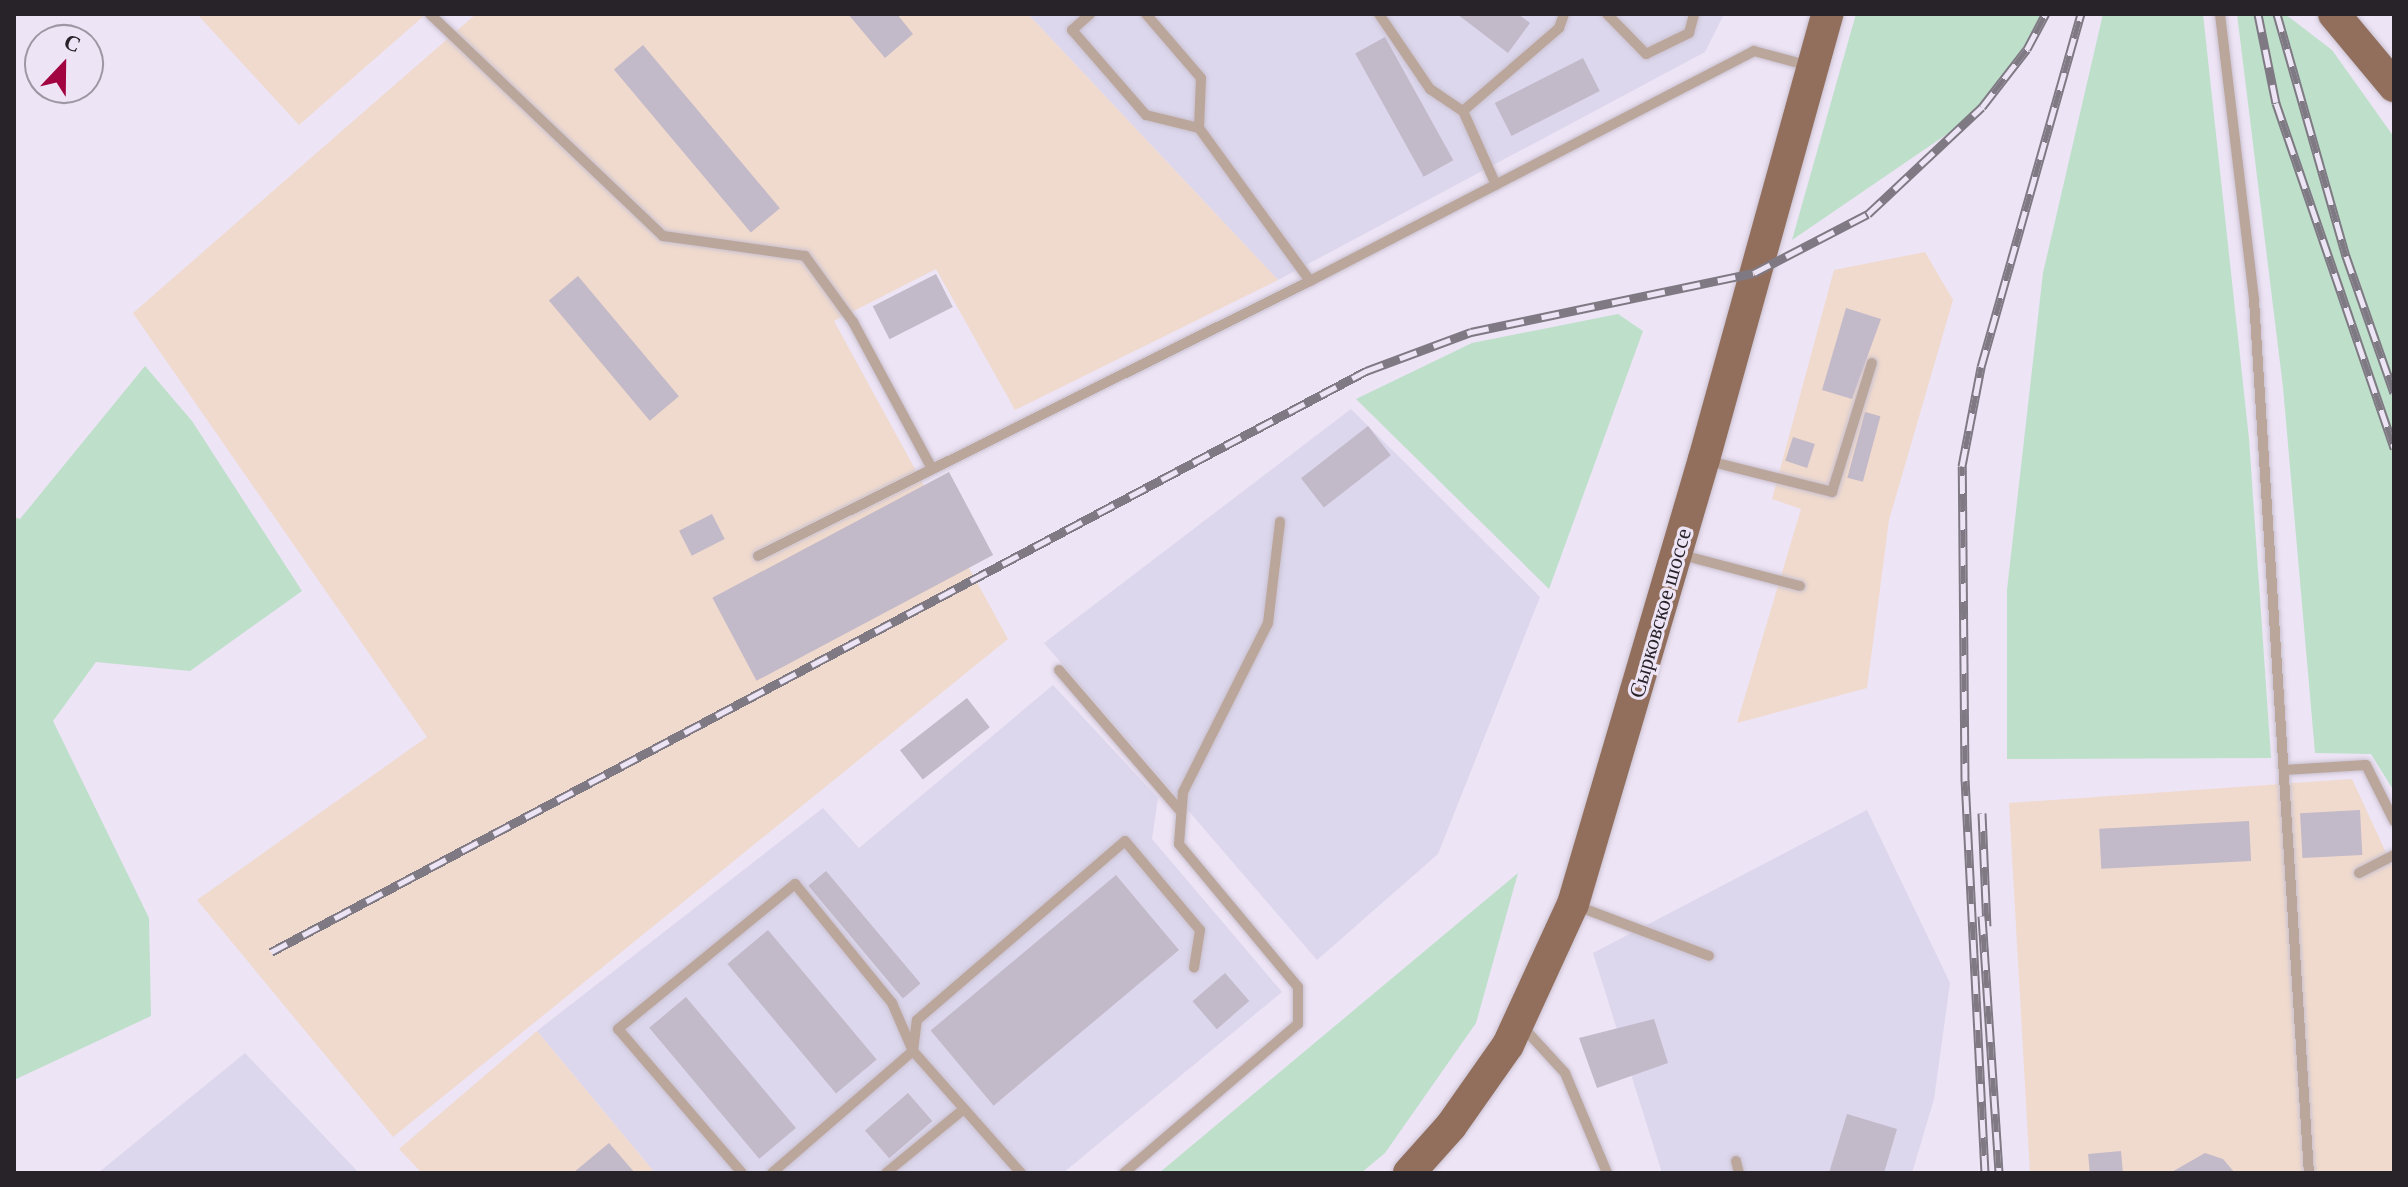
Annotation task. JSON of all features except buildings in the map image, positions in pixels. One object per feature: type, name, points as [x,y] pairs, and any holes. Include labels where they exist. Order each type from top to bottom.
[{"type":"main road","name":"Сырковское шоссе","points":[[1409,1173],[1482,1086],[1520,1023],[1573,904],[1677,554],[1827,14]]},
{"type":"main road","points":[[2334,14],[2394,86]]},
{"type":"lane","points":[[430,14],[663,236],[805,256],[853,322],[932,469]]},
{"type":"lane","points":[[1090,14],[1072,30],[1146,115],[1199,128]]},
{"type":"lane","points":[[1146,14],[1201,78],[1199,128],[1310,281]]},
{"type":"lane","points":[[1379,14],[1430,89],[1463,111],[1496,185]]},
{"type":"lane","points":[[1463,111],[1559,28],[1564,14]]},
{"type":"lane","points":[[1607,14],[1646,54],[1689,33],[1694,14]]},
{"type":"lane","points":[[2220,14],[2254,300],[2309,1173]]},
{"type":"lane","points":[[758,556],[1310,281],[1754,51],[1812,67]]},
{"type":"lane","points":[[1704,459],[1832,492],[1872,363]]},
{"type":"lane","points":[[1124,1173],[1298,1024],[1298,987],[1179,844],[1183,792],[1268,623],[1280,522]]},
{"type":"lane","points":[[1677,554],[1800,586]]},
{"type":"lane","points":[[1059,670],[1181,812]]},
{"type":"lane","points":[[2284,770],[2366,765],[2394,821]]},
{"type":"lane","points":[[772,1173],[913,1051],[917,1020],[1125,841],[1200,930],[1194,968]]},
{"type":"lane","points":[[2359,873],[2394,855]]},
{"type":"lane","points":[[742,1173],[618,1029],[795,884],[892,1003],[913,1051],[1021,1173]]},
{"type":"lane","points":[[1573,904],[1709,956]]},
{"type":"lane","points":[[1520,1023],[1565,1073],[1607,1173]]},
{"type":"lane","points":[[886,1173],[964,1109]]},
{"type":"lane","points":[[1736,1161],[1739,1173]]},
{"type":"shaded area","points":[[197,14],[426,14],[299,125]]},
{"type":"shaded area","points":[[476,14],[1028,14],[1278,280],[1015,410],[936,269],[834,321],[1008,639],[393,1137],[197,900],[427,737],[133,313]]},
{"type":"shaded area","points":[[1028,14],[1724,14],[1705,52],[1278,280]]},
{"type":"shaded area","points":[[1925,252],[1953,300],[1889,520],[1867,688],[1737,723],[1801,509],[1772,499],[1834,270]]},
{"type":"shaded area","points":[[1351,409],[1540,597],[1438,854],[1317,960],[1044,643]]},
{"type":"shaded area","points":[[1053,685],[1158,798],[1152,839],[1282,992],[1063,1173],[655,1173],[537,1031],[823,808],[859,848]]},
{"type":"shaded area","points":[[2352,779],[2394,870],[2394,1173],[2030,1173],[2009,803]]},
{"type":"shaded area","points":[[1867,810],[1950,983],[1934,1099],[1912,1173],[1662,1173],[1593,953]]},
{"type":"shaded area","points":[[537,1031],[655,1173],[422,1173],[399,1149]]},
{"type":"shaded area","points":[[245,1053],[359,1173],[98,1173]]},
{"type":"green space","points":[[1856,14],[2050,14],[1972,117],[1792,240]]},
{"type":"green space","points":[[2103,14],[2203,14],[2249,439],[2271,758],[2007,759],[2007,590],[2043,273]]},
{"type":"green space","points":[[2237,14],[2285,14],[2332,50],[2394,137],[2394,791],[2371,754],[2315,753],[2283,387]]},
{"type":"green space","points":[[1618,314],[1643,331],[1549,589],[1356,399],[1472,343]]},
{"type":"green space","points":[[145,366],[192,421],[302,591],[190,671],[96,662],[53,721],[149,918],[151,1016],[14,1080],[14,517],[20,519]]},
{"type":"green space","points":[[1518,873],[1476,1023],[1385,1153],[1361,1173],[1159,1173]]},
{"type":"railway","points":[[271,952],[1366,371],[1471,332],[1754,273],[1868,214],[1982,107],[2027,49],[2046,14]]},
{"type":"railway","points":[[1985,1173],[1965,781],[1962,466],[1981,367],[2081,14]]},
{"type":"railway","points":[[2258,14],[2276,103],[2394,448]]},
{"type":"railway","points":[[2277,14],[2346,256],[2394,393]]},
{"type":"railway","points":[[1982,813],[1987,926]]},
{"type":"railway","points":[[1982,916],[1999,1173]]}]
